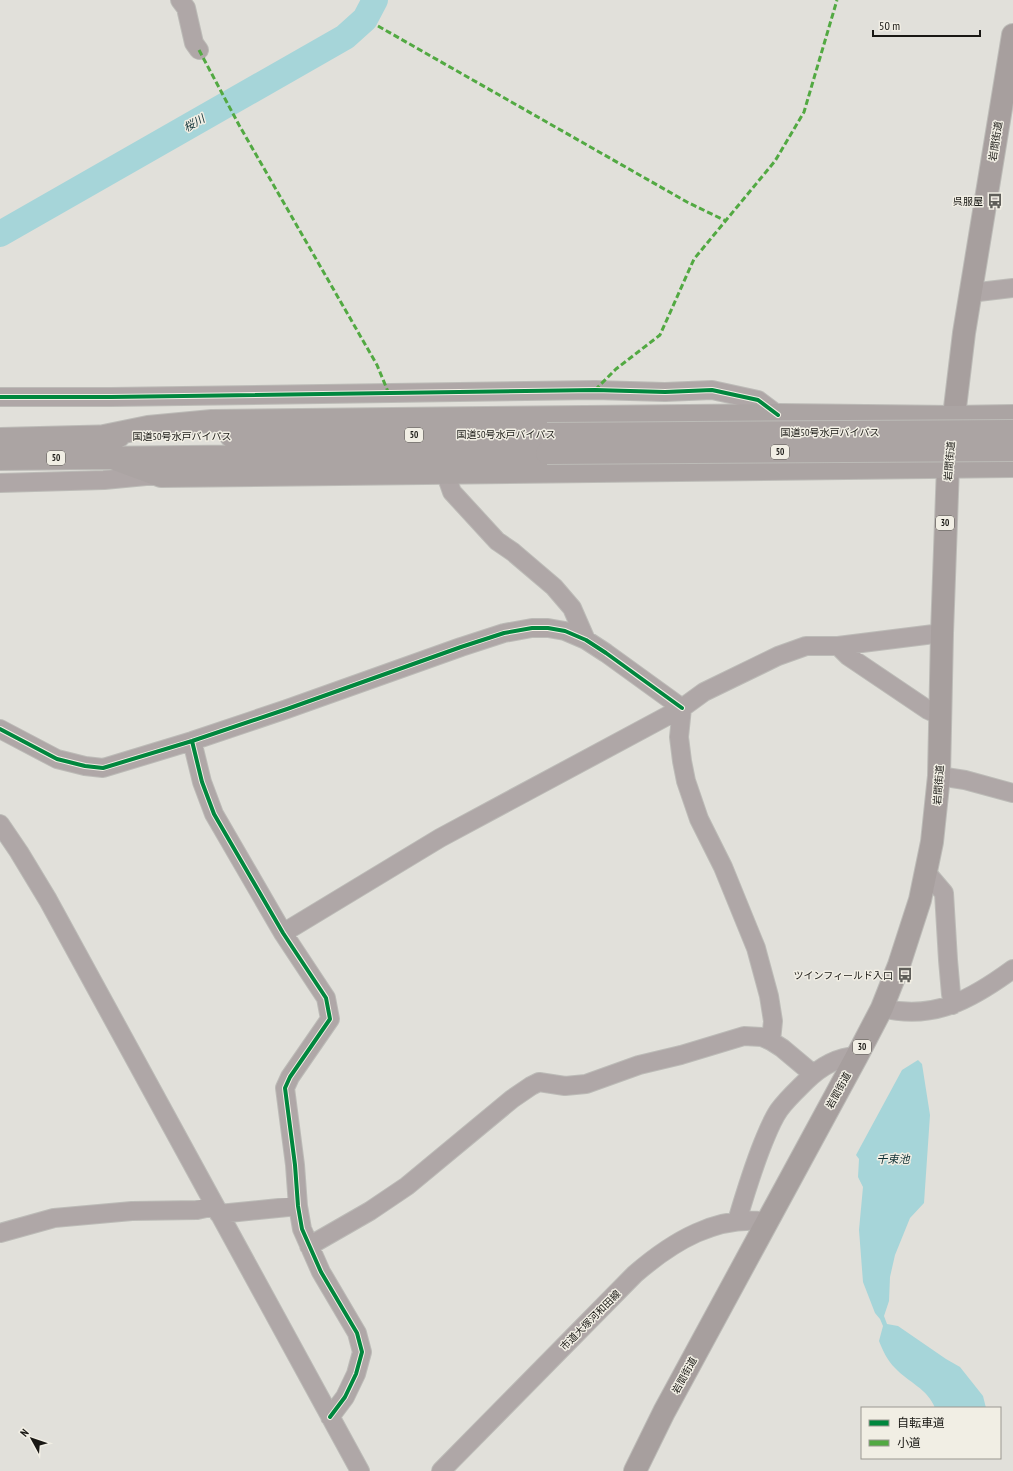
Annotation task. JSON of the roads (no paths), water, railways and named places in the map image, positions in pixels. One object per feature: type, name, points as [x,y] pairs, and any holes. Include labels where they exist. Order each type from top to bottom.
[{"type":"highway","points":[[104,436],[148,427],[212,421],[778,416],[1013,416]]},
{"type":"highway","name":"国道50号水戸バイパス","points":[[0,459],[112,458],[1013,430]]},
{"type":"highway","name":"国道50号水戸バイパス","points":[[0,439],[104,436],[1013,450]]},
{"type":"highway","points":[[112,458],[161,476],[1013,466]]},
{"type":"main road","name":"岩間街道","points":[[636,1471],[664,1412],[768,1222],[882,1008],[911,929],[926,873],[933,836],[939,776],[948,466],[953,417],[970,293],[1008,97],[1013,35]]},
{"type":"street","points":[[180,0],[186,8],[194,43],[198,50]]},
{"type":"street","points":[[970,293],[1013,288]]},
{"type":"street","points":[[0,397],[119,397],[595,390],[665,392],[712,390],[758,400],[778,416]]},
{"type":"street","points":[[445,472],[452,492],[496,541],[513,552],[554,587],[572,608],[586,640]]},
{"type":"street","points":[[0,483],[104,480],[161,476]]},
{"type":"street","points":[[0,729],[57,759],[85,766],[103,768],[192,741],[287,709],[461,647],[504,633],[532,628],[548,628],[565,631],[586,640],[682,708]]},
{"type":"street","points":[[283,933],[440,838],[682,708],[704,692],[778,656],[806,646],[838,646],[942,633]]},
{"type":"street","points":[[838,646],[854,660],[928,710],[941,716]]},
{"type":"street","points":[[682,708],[679,737],[686,781],[699,819],[724,867],[756,948],[769,996],[773,1021],[771,1041]]},
{"type":"street","points":[[192,741],[202,782],[214,814],[283,933],[326,998],[330,1019],[290,1077],[285,1088],[298,1206],[302,1229],[320,1272],[357,1333],[362,1352],[356,1374],[345,1397],[330,1417]]},
{"type":"street","points":[[939,776],[965,780],[1013,793]]},
{"type":"street","points":[[0,824],[48,900],[360,1471]]},
{"type":"street","points":[[926,873],[944,893],[948,960],[953,1005]]},
{"type":"street","points":[[882,1008],[897,1012],[917,1012],[953,1005],[987,988],[1013,969]]},
{"type":"street","points":[[309,1246],[370,1211],[407,1186],[512,1100],[539,1082],[565,1086],[586,1084],[640,1065],[682,1055],[744,1036],[762,1037],[771,1041],[782,1048],[813,1074]]},
{"type":"street","points":[[737,1221],[755,1165],[772,1123],[779,1110],[794,1092],[813,1074],[832,1062],[857,1056]]},
{"type":"street","points":[[0,1233],[54,1218],[132,1211],[217,1210],[298,1206]]},
{"type":"street","name":"市道大塚河和田線","points":[[441,1471],[630,1280],[656,1256],[678,1242],[721,1223],[757,1220],[768,1222]]},
{"type":"water","name":"千束池","points":[[918,1060],[922,1064],[930,1115],[924,1203],[910,1218],[895,1255],[890,1277],[889,1301],[884,1316],[887,1324],[898,1326],[960,1367],[983,1396],[986,1407],[935,1407],[932,1401],[923,1391],[895,1368],[890,1362],[879,1341],[883,1326],[875,1313],[863,1282],[859,1230],[863,1187],[858,1177],[859,1159],[856,1155],[902,1070]]},
{"type":"waterway","name":"桜川","points":[[0,234],[345,37],[365,19],[375,0]]},
{"type":"place","name":"呉服屋","points":[[995,201]]},
{"type":"place","name":"ツインフィールド入口","points":[[905,975]]}]
